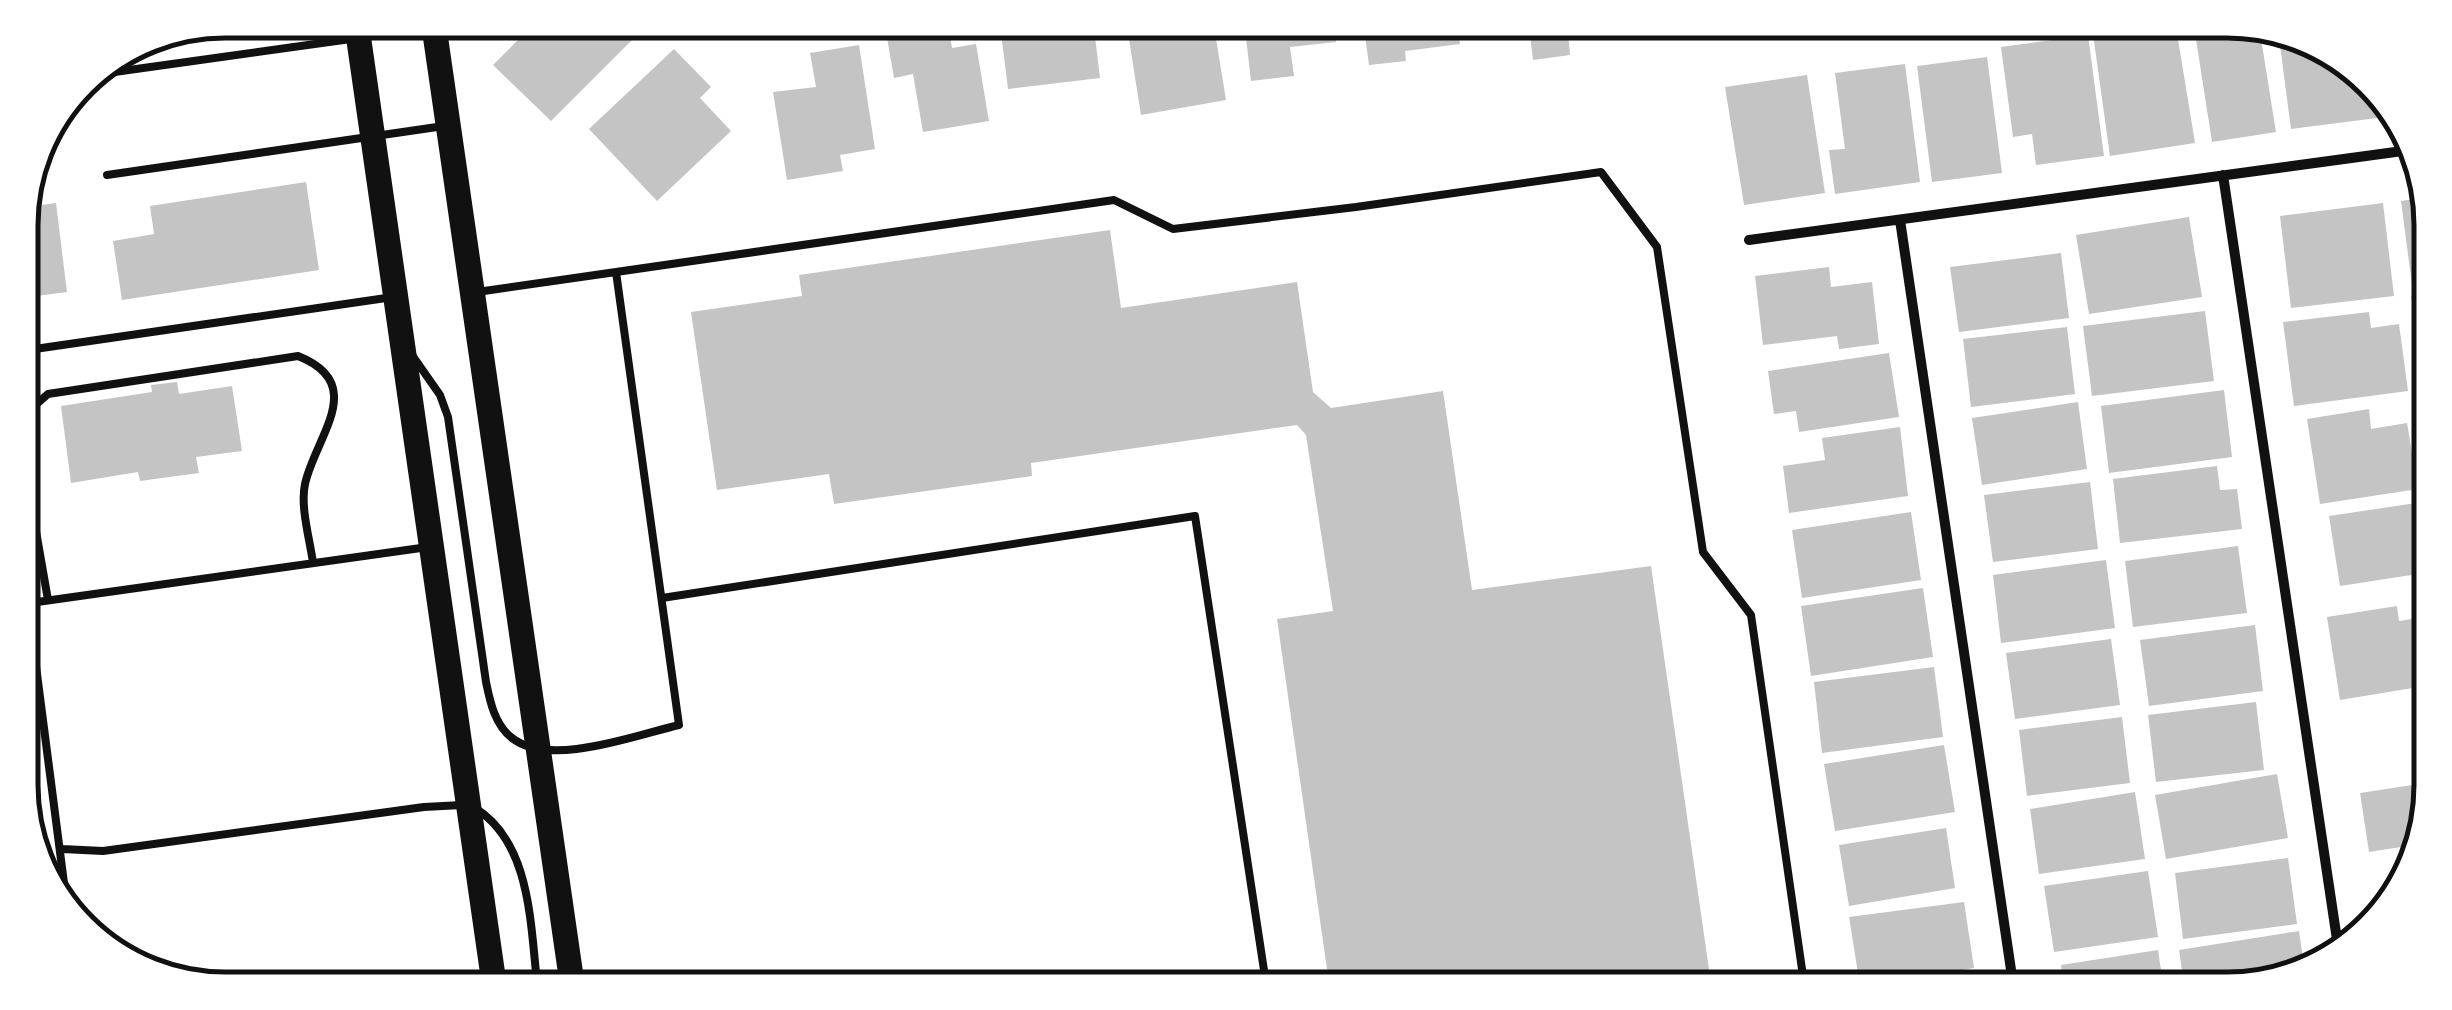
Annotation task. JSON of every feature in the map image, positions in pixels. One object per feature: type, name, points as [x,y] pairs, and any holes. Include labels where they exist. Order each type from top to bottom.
[{"type":"main road","points":[[358,38],[492,972]]},
{"type":"main road","points":[[435,38],[570,972]]},
{"type":"street","points":[[1749,240],[2399,151]]},
{"type":"street","points":[[2223,175],[2336,937]]},
{"type":"street","points":[[1900,220],[2011,972]]},
{"type":"lane","points":[[120,70],[305,38]]},
{"type":"lane","points":[[107,175],[448,126]]},
{"type":"lane","points":[[472,292],[1114,200],[1173,229],[1601,172],[1657,247],[1703,552],[1751,615],[1801,972]]},
{"type":"lane","points":[[404,342],[440,396],[448,417],[490,702],[498,722],[510,737],[538,749],[585,748],[679,725],[616,272]]},
{"type":"lane","points":[[38,348],[397,296]]},
{"type":"lane","points":[[38,403],[48,394],[298,356],[315,362],[326,374],[334,393],[333,418],[304,487],[313,563]]},
{"type":"lane","points":[[662,598],[1196,516],[1264,972]]},
{"type":"lane","points":[[38,543],[48,600]]},
{"type":"lane","points":[[38,602],[433,546]]},
{"type":"lane","points":[[38,690],[65,882]]},
{"type":"lane","points":[[62,849],[103,852],[424,807],[469,805],[502,830],[517,859],[535,972]]},
{"type":"building","points":[[520,38],[634,38],[551,121],[493,65]]},
{"type":"building","points":[[887,38],[951,38],[952,48],[976,44],[989,121],[923,132],[913,74],[894,78]]},
{"type":"building","points":[[1002,38],[1095,38],[1100,78],[1008,89]]},
{"type":"building","points":[[1129,38],[1216,38],[1226,100],[1141,115]]},
{"type":"building","points":[[1246,38],[1335,38],[1336,42],[1290,47],[1294,76],[1251,81]]},
{"type":"building","points":[[1365,38],[1459,38],[1460,44],[1405,51],[1406,61],[1369,65]]},
{"type":"building","points":[[1530,38],[1569,38],[1570,55],[1533,60]]},
{"type":"building","points":[[2088,38],[2104,156],[2036,165],[2032,134],[2013,137],[2001,47]]},
{"type":"building","points":[[2094,38],[2178,38],[2195,143],[2110,156]]},
{"type":"building","points":[[2196,38],[2261,41],[2276,132],[2212,142]]},
{"type":"building","points":[[859,45],[875,149],[840,155],[843,171],[787,180],[773,92],[816,87],[810,53]]},
{"type":"building","points":[[2280,45],[2331,69],[2360,92],[2376,111],[2377,118],[2291,129]]},
{"type":"building","points":[[674,49],[711,87],[700,98],[731,131],[657,201],[589,129]]},
{"type":"building","points":[[1987,57],[2002,173],[1932,182],[1917,66]]},
{"type":"building","points":[[1905,64],[1920,182],[1835,194],[1829,150],[1845,149],[1835,73]]},
{"type":"building","points":[[1807,75],[1825,193],[1744,205],[1725,87]]},
{"type":"building","points":[[306,182],[319,270],[122,300],[113,241],[154,234],[150,206]]},
{"type":"building","points":[[2413,200],[2413,292],[2401,201]]},
{"type":"building","points":[[56,203],[67,292],[38,296],[39,205]]},
{"type":"building","points":[[2383,203],[2394,296],[2291,308],[2280,216]]},
{"type":"building","points":[[2189,217],[2202,297],[2089,314],[2076,235]]},
{"type":"building","points":[[1110,230],[1121,308],[1297,282],[1313,392],[1331,408],[1443,391],[1472,590],[1651,566],[1709,972],[1327,972],[1277,619],[1333,611],[1306,435],[1297,425],[1031,463],[1032,476],[834,504],[829,474],[717,490],[691,312],[802,296],[799,275]]},
{"type":"building","points":[[2061,253],[2069,318],[1959,332],[1950,267]]},
{"type":"building","points":[[1829,267],[1831,287],[1872,282],[1879,344],[1839,349],[1837,336],[1763,345],[1755,276]]},
{"type":"building","points":[[2205,311],[2214,381],[2092,396],[2083,326]]},
{"type":"building","points":[[2369,312],[2371,328],[2399,324],[2408,391],[2294,406],[2283,322]]},
{"type":"building","points":[[2067,327],[2075,394],[1971,407],[1963,339]]},
{"type":"building","points":[[1889,353],[1899,417],[1799,432],[1796,411],[1774,414],[1768,371]]},
{"type":"building","points":[[177,382],[179,394],[232,386],[242,451],[196,457],[199,473],[140,481],[138,472],[71,483],[61,406],[152,392],[151,385]]},
{"type":"building","points":[[2224,390],[2232,457],[2109,473],[2101,406]]},
{"type":"building","points":[[2078,402],[2087,469],[1982,485],[1972,418]]},
{"type":"building","points":[[2369,409],[2371,429],[2407,423],[2414,490],[2320,504],[2307,419]]},
{"type":"building","points":[[1900,427],[1908,496],[1789,513],[1783,466],[1825,460],[1822,438]]},
{"type":"building","points":[[2217,466],[2220,490],[2237,489],[2242,529],[2120,543],[2113,479]]},
{"type":"building","points":[[2090,482],[2098,549],[1993,562],[1984,495]]},
{"type":"building","points":[[2414,503],[2414,575],[2340,586],[2329,516]]},
{"type":"building","points":[[1911,512],[1921,580],[1802,598],[1792,530]]},
{"type":"building","points":[[2238,546],[2247,613],[2133,627],[2125,561]]},
{"type":"building","points":[[2106,560],[2115,628],[2001,643],[1993,575]]},
{"type":"building","points":[[1923,588],[1933,657],[1811,676],[1801,606]]},
{"type":"building","points":[[2397,606],[2399,621],[2414,619],[2414,688],[2340,700],[2327,617]]},
{"type":"building","points":[[2255,625],[2263,691],[2149,706],[2140,640]]},
{"type":"building","points":[[2111,639],[2120,705],[2015,719],[2006,653]]},
{"type":"building","points":[[1934,667],[1943,737],[1822,753],[1814,682]]},
{"type":"building","points":[[2256,702],[2264,770],[2156,782],[2148,715]]},
{"type":"building","points":[[2122,717],[2130,783],[2027,796],[2019,730]]},
{"type":"building","points":[[1944,745],[1955,812],[1835,831],[1824,764]]},
{"type":"building","points":[[2277,774],[2288,838],[2166,859],[2155,795]]},
{"type":"building","points":[[2414,785],[2405,846],[2369,852],[2360,793]]},
{"type":"building","points":[[2135,792],[2145,859],[2039,874],[2030,809]]},
{"type":"building","points":[[1946,828],[1955,888],[1849,906],[1839,845]]},
{"type":"building","points":[[2288,858],[2297,924],[2183,939],[2175,873]]},
{"type":"building","points":[[2148,871],[2158,937],[2054,952],[2044,886]]},
{"type":"building","points":[[1964,902],[1974,968],[1949,972],[1858,972],[1849,917]]},
{"type":"building","points":[[2299,931],[2303,956],[2264,969],[2182,972],[2179,950]]},
{"type":"building","points":[[2158,950],[2161,972],[2062,972],[2061,965]]}]
